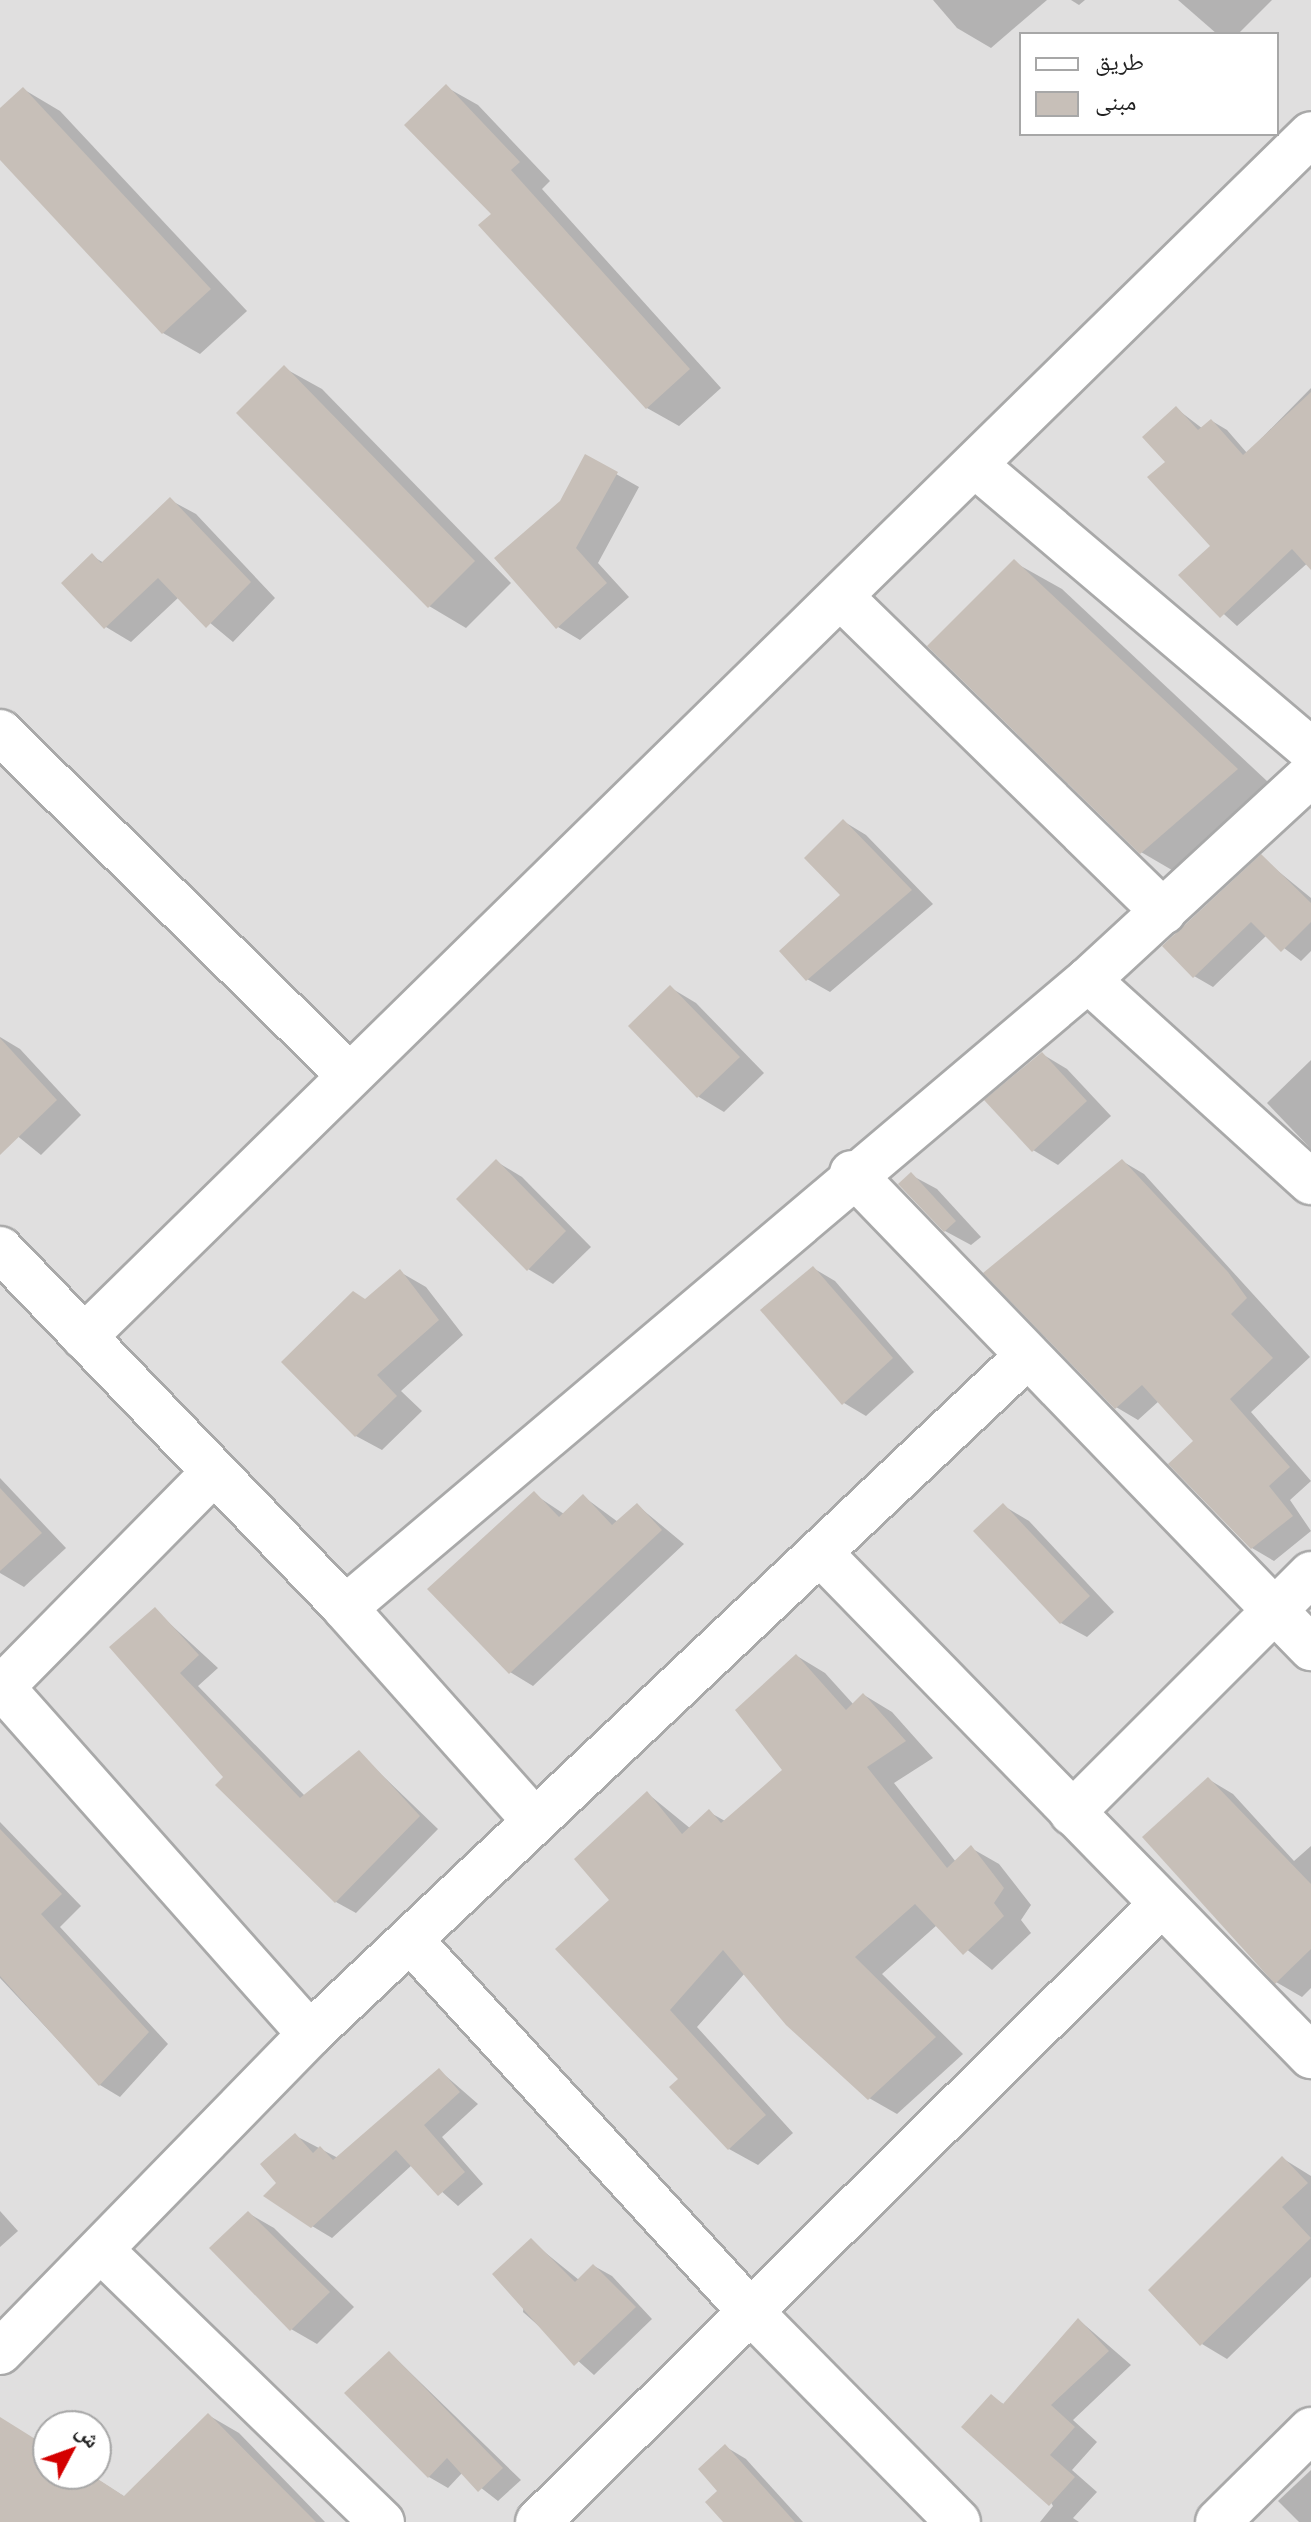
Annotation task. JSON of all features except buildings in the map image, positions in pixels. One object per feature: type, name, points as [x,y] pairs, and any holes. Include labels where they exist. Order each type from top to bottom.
[{"type":"street","points":[[84,1337],[347,1073],[843,599],[1311,135]]},
{"type":"street","points":[[976,466],[1311,750]]},
{"type":"street","points":[[843,599],[1164,912]]},
{"type":"street","points":[[0,732],[347,1073]]},
{"type":"street","points":[[345,1608],[852,1173],[1088,980],[1311,774]]},
{"type":"street","points":[[1088,980],[1311,1182]]},
{"type":"street","points":[[852,1173],[1024,1359],[1311,1648]]},
{"type":"street","points":[[7,1272],[84,1337],[345,1608],[534,1820]]},
{"type":"street","points":[[0,2352],[104,2253],[310,2034],[1024,1359]]},
{"type":"street","points":[[214,1472],[1,1687],[310,2034]]},
{"type":"street","points":[[821,1554],[1159,1907],[1311,2056]]},
{"type":"street","points":[[1072,1813],[1311,1574]]},
{"type":"street","points":[[538,2522],[748,2309],[1159,1907]]},
{"type":"street","points":[[411,1941],[748,2309],[958,2522]]},
{"type":"street","points":[[104,2253],[382,2522]]},
{"type":"street","points":[[1218,2522],[1311,2430]]},
{"type":"shaded area","points":[[0,0],[1311,0],[1311,2522],[0,2522]]}]
